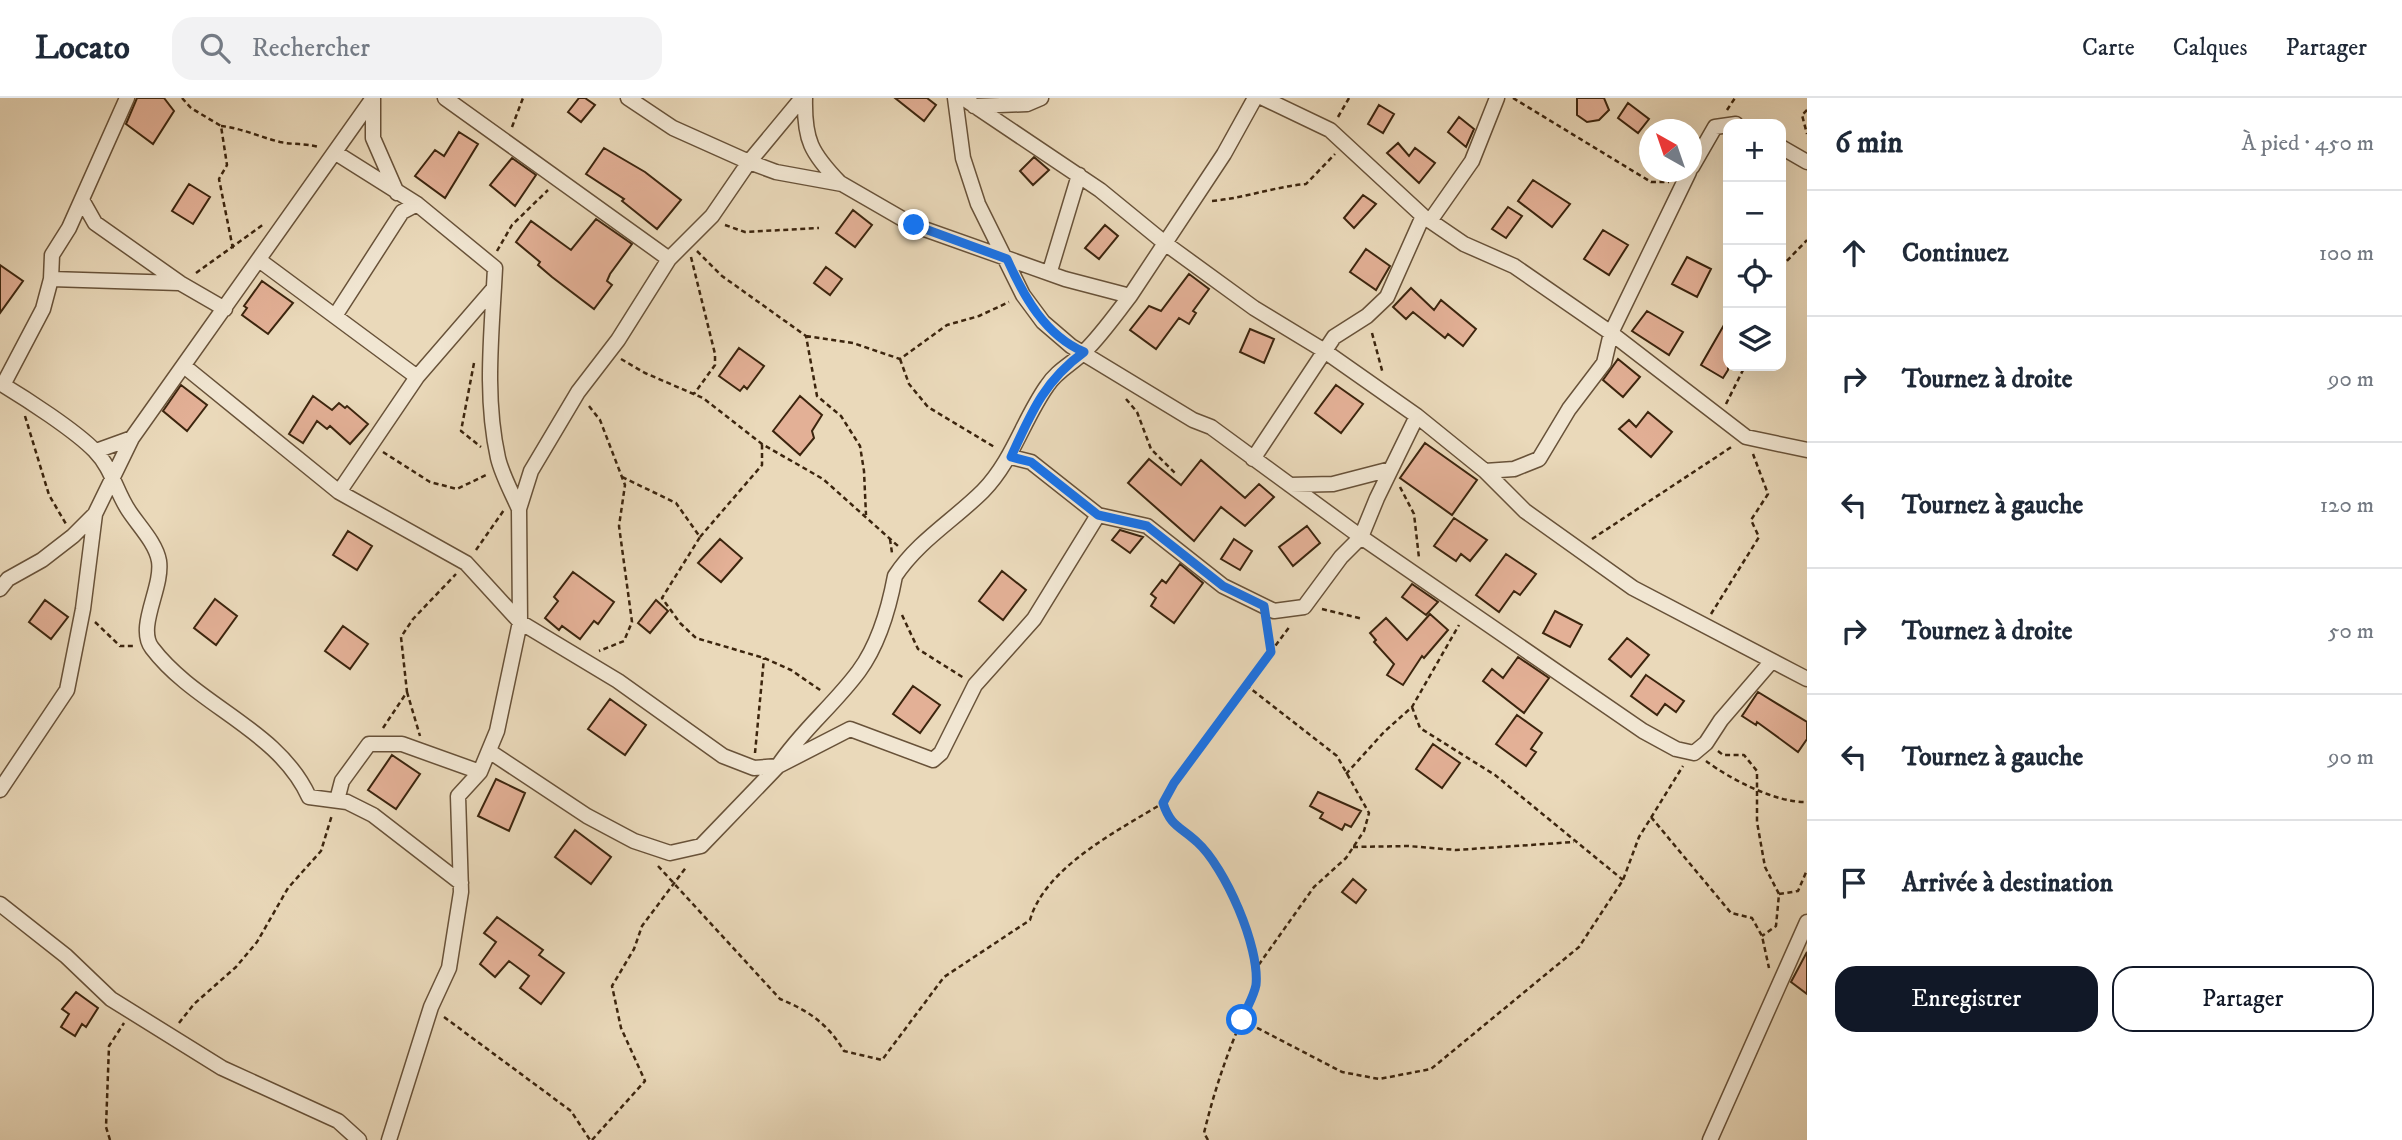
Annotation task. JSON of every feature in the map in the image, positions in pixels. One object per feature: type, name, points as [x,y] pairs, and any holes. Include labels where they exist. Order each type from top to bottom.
[{"type":"street","points":[[127,98],[82,200],[52,255],[51,279],[43,309],[2,384],[96,451],[114,479],[120,499],[153,547],[159,561],[154,604],[145,629],[150,645],[171,669],[287,760],[309,797],[347,802],[373,815],[461,883]]},
{"type":"street","points":[[0,589],[8,579],[42,560],[73,536],[95,514],[132,438],[373,98]]},
{"type":"street","points":[[373,98],[373,138],[397,194]]},
{"type":"street","points":[[446,98],[669,259]]},
{"type":"street","points":[[628,98],[673,128],[749,162],[776,172],[842,184]]},
{"type":"street","points":[[516,502],[531,471],[578,392],[610,351],[669,259],[709,220],[749,162],[804,98]]},
{"type":"street","points":[[804,98],[807,140],[813,152],[842,184],[914,225],[1007,259],[1050,271],[1065,279],[1130,296]]},
{"type":"street","points":[[955,98],[963,158],[978,204],[1023,295],[1044,322],[1071,346],[1193,420],[1211,427],[1361,537],[1643,731],[1676,749],[1694,753],[1706,743],[1721,720],[1771,662]]},
{"type":"street","points":[[968,102],[1027,104],[1041,98]]},
{"type":"street","points":[[489,751],[563,802],[634,841],[670,853],[701,846],[778,766],[793,743],[859,672],[874,647],[895,576],[909,557],[984,490],[1011,457],[1047,386],[1062,368],[1084,352],[1130,296],[1242,125],[1255,98]]},
{"type":"street","points":[[1263,98],[1330,130],[1427,218],[1464,244],[1514,266],[1611,333],[1746,437],[1807,450]]},
{"type":"street","points":[[1253,459],[1271,435],[1323,350],[1341,332],[1367,316],[1387,297],[1427,218],[1472,161],[1497,98]]},
{"type":"street","points":[[968,102],[1079,175],[1140,220],[1166,244],[1254,308],[1323,350],[1417,416],[1485,471],[1525,511],[1633,589],[1807,679]]},
{"type":"street","points":[[1702,150],[1715,127],[1723,126]]},
{"type":"street","points":[[1786,149],[1807,162]]},
{"type":"street","points":[[336,153],[397,194],[417,204],[495,268],[489,335],[492,415],[502,468],[516,502],[520,622],[497,731],[480,772],[457,796],[461,883],[449,968],[431,1007],[389,1140]]},
{"type":"street","points":[[1050,271],[1079,175]]},
{"type":"street","points":[[1485,471],[1514,469],[1539,459],[1569,409],[1604,363],[1611,333],[1684,182]]},
{"type":"street","points":[[82,200],[95,223],[180,283],[225,309]]},
{"type":"street","points":[[335,316],[402,212],[417,204]]},
{"type":"street","points":[[259,260],[417,377]]},
{"type":"street","points":[[51,279],[180,283]]},
{"type":"street","points":[[339,492],[417,377],[494,288]]},
{"type":"street","points":[[184,366],[339,492],[466,563],[520,622],[581,659],[723,756],[754,768],[778,766],[850,729],[933,760],[941,753],[975,685],[1034,619],[1098,515]]},
{"type":"street","points":[[1011,457],[1031,462],[1098,515],[1147,526],[1223,586],[1274,611],[1304,607],[1341,557],[1361,537],[1417,416]]},
{"type":"street","points":[[96,451],[132,438]]},
{"type":"street","points":[[1289,485],[1333,484],[1391,469]]},
{"type":"street","points":[[0,790],[67,690],[83,610],[95,514]]},
{"type":"street","points":[[337,800],[342,782],[369,744],[402,744],[480,772]]},
{"type":"street","points":[[0,904],[66,956],[111,999],[222,1068],[338,1121],[359,1140]]},
{"type":"street","points":[[1710,1140],[1807,922]]},
{"type":"path","points":[[183,98],[191,107],[221,126],[237,127],[243,132],[285,143],[301,141],[336,153]]},
{"type":"path","points":[[520,154],[512,125],[523,98]]},
{"type":"path","points":[[1192,202],[1241,198],[1272,187],[1306,184],[1336,153],[1330,130],[1349,98]]},
{"type":"path","points":[[1513,98],[1639,175]]},
{"type":"path","points":[[1807,110],[1802,115],[1807,134]]},
{"type":"path","points":[[221,126],[227,165],[219,179],[233,249]]},
{"type":"path","points":[[495,268],[497,247],[512,225],[558,180]]},
{"type":"path","points":[[180,283],[233,249],[272,217]]},
{"type":"path","points":[[709,220],[745,232],[819,228]]},
{"type":"path","points":[[1786,262],[1807,240]]},
{"type":"path","points":[[687,241],[722,276],[806,336],[853,343],[900,359]]},
{"type":"path","points":[[687,241],[715,354],[715,365],[694,394]]},
{"type":"path","points":[[900,359],[947,325],[979,316],[1023,295]]},
{"type":"path","points":[[1367,316],[1389,397]]},
{"type":"path","points":[[806,336],[817,396],[841,416],[860,446],[866,515]]},
{"type":"path","points":[[610,351],[645,373],[694,394],[762,444],[823,479],[866,515],[909,557]]},
{"type":"path","points":[[900,359],[909,384],[928,407],[1011,457]]},
{"type":"path","points":[[1720,416],[1742,371]]},
{"type":"path","points":[[1119,390],[1137,412],[1151,449],[1177,475]]},
{"type":"path","points":[[578,392],[600,420],[625,485],[619,526],[632,622],[624,641],[581,659]]},
{"type":"path","points":[[18,393],[49,495],[73,536]]},
{"type":"path","points":[[1578,549],[1746,437],[1768,494],[1751,520],[1759,537],[1704,625]]},
{"type":"path","points":[[372,444],[430,482],[457,489],[502,468]]},
{"type":"path","points":[[762,444],[762,465],[700,537],[662,598],[680,623],[696,638],[764,658],[791,670],[833,699]]},
{"type":"path","points":[[1391,469],[1414,514],[1422,579]]},
{"type":"path","points":[[622,477],[676,503],[700,537]]},
{"type":"path","points":[[425,753],[407,692],[401,637],[413,619],[466,563],[516,502]]},
{"type":"path","points":[[892,593],[918,649],[975,685]]},
{"type":"path","points":[[1264,606],[1271,652]]},
{"type":"path","points":[[634,841],[780,999],[803,1009],[831,1029],[844,1051],[883,1059],[944,977],[1030,919],[1035,901],[1085,851],[1163,803],[1174,783],[1304,607],[1363,619]]},
{"type":"path","points":[[83,610],[120,646],[150,645]]},
{"type":"path","points":[[1346,775],[1384,732],[1412,707],[1468,610]]},
{"type":"path","points":[[754,768],[764,658]]},
{"type":"path","points":[[1246,685],[1337,756],[1369,813],[1364,831],[1353,847],[1334,870],[1314,887],[1255,970]]},
{"type":"path","points":[[369,744],[407,692]]},
{"type":"path","points":[[1412,707],[1420,728],[1495,775],[1623,880]]},
{"type":"path","points":[[1706,743],[1723,755],[1744,755],[1756,771],[1759,791],[1757,822],[1765,867],[1779,894],[1776,926],[1762,936]]},
{"type":"path","points":[[1242,1020],[1342,1072],[1379,1079],[1432,1069],[1579,947],[1623,880],[1651,817],[1676,774],[1694,753],[1759,791],[1794,803],[1807,802]]},
{"type":"path","points":[[180,1040],[178,1027],[183,1015],[236,967],[257,942],[288,888],[321,851],[337,800]]},
{"type":"path","points":[[1163,803],[1169,821],[1198,842],[1211,858],[1244,920],[1255,956],[1256,986],[1215,1091],[1204,1133],[1208,1140]]},
{"type":"path","points":[[1651,817],[1731,913],[1752,918],[1762,936],[1775,994]]},
{"type":"path","points":[[1353,847],[1408,846],[1456,850],[1576,842]]},
{"type":"path","points":[[431,1007],[572,1111],[591,1140],[645,1081],[621,1028],[612,986],[634,948],[642,926],[676,885],[701,846]]},
{"type":"path","points":[[1779,894],[1798,891],[1807,870]]},
{"type":"path","points":[[110,1140],[106,1127],[109,1046],[131,1012]]},
{"type":"building","points":[[137,98],[164,98],[174,111],[153,144],[126,124]]},
{"type":"building","points":[[579,98],[585,98],[595,105],[581,122],[568,112]]},
{"type":"building","points":[[895,98],[927,98],[936,105],[924,121]]},
{"type":"building","points":[[1577,98],[1604,98],[1609,110],[1599,120],[1587,122],[1577,115]]},
{"type":"building","points":[[1628,103],[1649,119],[1639,119],[1638,133],[1618,118]]},
{"type":"building","points":[[1379,105],[1394,114],[1383,133],[1368,124]]},
{"type":"building","points":[[1459,117],[1474,129],[1466,147],[1448,132]]},
{"type":"building","points":[[459,132],[478,144],[445,198],[415,176],[435,150],[444,156]]},
{"type":"building","points":[[1398,143],[1409,156],[1415,148],[1435,163],[1419,183],[1387,153]]},
{"type":"building","points":[[604,148],[645,172],[681,200],[657,229],[622,201],[624,199],[586,174]]},
{"type":"building","points":[[1034,157],[1049,170],[1033,185],[1020,171]]},
{"type":"building","points":[[512,158],[536,175],[515,206],[490,185]]},
{"type":"building","points":[[1533,180],[1570,204],[1552,227],[1518,201]]},
{"type":"building","points":[[189,184],[210,197],[193,224],[172,211]]},
{"type":"building","points":[[1363,195],[1376,204],[1354,228],[1344,218]]},
{"type":"building","points":[[1508,207],[1522,216],[1506,238],[1492,229]]},
{"type":"building","points":[[853,210],[872,225],[855,247],[836,233]]},
{"type":"building","points":[[596,219],[632,244],[610,274],[607,281],[612,285],[594,309],[538,265],[540,262],[516,242],[531,221],[571,250]]},
{"type":"building","points":[[1105,225],[1118,236],[1099,259],[1085,248]]},
{"type":"building","points":[[1603,230],[1628,245],[1609,275],[1584,259]]},
{"type":"building","points":[[1366,249],[1390,266],[1376,290],[1350,272]]},
{"type":"building","points":[[1687,257],[1711,269],[1697,297],[1672,284]]},
{"type":"building","points":[[0,265],[23,281],[0,313]]},
{"type":"building","points":[[826,267],[842,279],[830,295],[814,283]]},
{"type":"building","points":[[1189,274],[1209,289],[1193,311],[1196,313],[1189,324],[1179,318],[1156,349],[1130,330],[1149,306],[1161,311]]},
{"type":"building","points":[[262,281],[293,303],[268,334],[242,315],[247,308],[244,306]]},
{"type":"building","points":[[1411,288],[1434,310],[1441,300],[1476,329],[1463,346],[1448,334],[1445,338],[1413,312],[1406,319],[1393,307]]},
{"type":"building","points":[[1647,311],[1683,332],[1669,355],[1632,331]]},
{"type":"building","points":[[1723,327],[1723,371],[1727,371],[1723,378],[1701,365]]},
{"type":"building","points":[[1250,329],[1274,339],[1264,363],[1240,352]]},
{"type":"building","points":[[739,348],[764,366],[747,389],[744,386],[740,391],[719,376]]},
{"type":"building","points":[[1618,359],[1640,377],[1623,397],[1603,380]]},
{"type":"building","points":[[181,385],[207,405],[187,431],[163,411]]},
{"type":"building","points":[[1336,385],[1363,404],[1341,433],[1315,413]]},
{"type":"building","points":[[313,396],[332,410],[339,403],[345,408],[347,406],[368,424],[350,444],[330,426],[327,429],[317,421],[303,443],[289,434]]},
{"type":"building","points":[[800,396],[822,415],[812,431],[814,438],[800,455],[773,431]]},
{"type":"building","points":[[1648,412],[1672,432],[1651,457],[1619,429],[1629,420],[1636,427]]},
{"type":"building","points":[[1425,443],[1477,480],[1452,515],[1400,478]]},
{"type":"building","points":[[1149,459],[1181,485],[1201,460],[1245,498],[1259,484],[1274,497],[1245,526],[1221,507],[1194,541],[1128,483]]},
{"type":"building","points":[[1454,518],[1487,540],[1470,561],[1461,554],[1456,561],[1434,546]]},
{"type":"building","points":[[1307,526],[1320,543],[1293,566],[1279,547]]},
{"type":"building","points":[[1120,530],[1143,537],[1130,553],[1112,540]]},
{"type":"building","points":[[348,531],[372,546],[357,570],[333,555]]},
{"type":"building","points":[[720,539],[742,558],[721,582],[698,563]]},
{"type":"building","points":[[1234,539],[1252,551],[1240,570],[1221,559]]},
{"type":"building","points":[[1506,554],[1536,574],[1520,595],[1514,591],[1499,612],[1476,595]]},
{"type":"building","points":[[1180,564],[1203,583],[1174,623],[1151,606],[1156,598],[1151,594],[1162,580],[1166,583]]},
{"type":"building","points":[[1002,571],[1026,590],[1003,620],[979,601]]},
{"type":"building","points":[[573,572],[614,602],[598,624],[594,621],[580,639],[562,626],[559,630],[545,618],[558,601],[554,597]]},
{"type":"building","points":[[1412,584],[1438,602],[1426,615],[1402,597]]},
{"type":"building","points":[[215,599],[237,616],[216,645],[194,628]]},
{"type":"building","points":[[45,600],[68,617],[51,639],[29,622]]},
{"type":"building","points":[[656,600],[668,611],[650,633],[638,623]]},
{"type":"building","points":[[1555,611],[1582,625],[1570,647],[1543,633]]},
{"type":"building","points":[[1430,614],[1448,630],[1424,658],[1422,656],[1403,685],[1387,675],[1394,664],[1374,642],[1376,640],[1370,633],[1386,618],[1407,640]]},
{"type":"building","points":[[343,626],[368,644],[350,669],[325,651]]},
{"type":"building","points":[[1627,638],[1649,655],[1631,677],[1609,659]]},
{"type":"building","points":[[1518,657],[1549,678],[1524,713],[1483,681],[1492,669],[1503,678]]},
{"type":"building","points":[[1646,675],[1684,701],[1676,712],[1665,704],[1657,715],[1631,696]]},
{"type":"building","points":[[913,686],[940,705],[920,733],[893,714]]},
{"type":"building","points":[[1758,692],[1807,722],[1807,739],[1798,752],[1757,722],[1756,725],[1742,716]]},
{"type":"building","points":[[610,699],[646,725],[625,755],[588,729]]},
{"type":"building","points":[[1517,715],[1542,733],[1531,749],[1536,752],[1526,766],[1496,744]]},
{"type":"building","points":[[1433,744],[1460,763],[1442,788],[1416,769]]},
{"type":"building","points":[[392,755],[420,774],[396,809],[368,790]]},
{"type":"building","points":[[496,779],[525,793],[509,831],[478,816]]},
{"type":"building","points":[[1318,792],[1361,811],[1351,827],[1345,824],[1342,830],[1320,818],[1323,813],[1310,806]]},
{"type":"building","points":[[575,830],[611,857],[591,884],[555,857]]},
{"type":"building","points":[[1353,879],[1366,890],[1356,903],[1342,892]]},
{"type":"building","points":[[497,917],[543,950],[539,955],[564,973],[541,1004],[520,988],[529,976],[509,961],[495,977],[480,964],[496,942],[484,933]]},
{"type":"building","points":[[1807,952],[1807,994],[1791,982]]},
{"type":"building","points":[[76,992],[98,1008],[86,1027],[82,1024],[75,1036],[61,1027],[69,1014],[62,1009]]},
{"type":"route","points":[[914,225],[1007,259],[1023,295],[1044,322],[1071,346],[1084,352],[1062,368],[1047,386],[1011,457],[1031,462],[1098,515],[1147,526],[1223,586],[1264,606],[1271,652],[1174,783],[1163,803],[1169,821],[1198,842],[1211,858],[1244,920],[1255,956],[1256,986],[1242,1020]]}]
